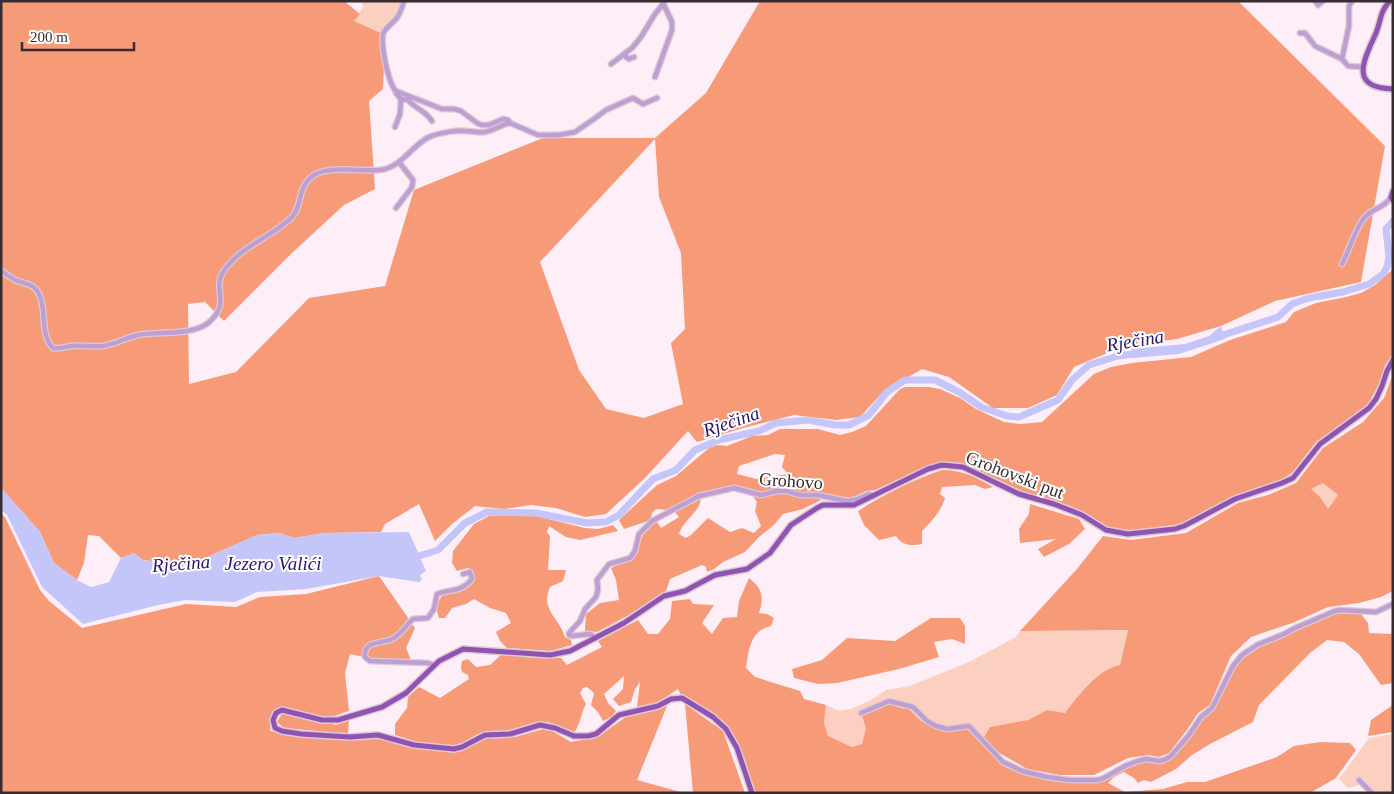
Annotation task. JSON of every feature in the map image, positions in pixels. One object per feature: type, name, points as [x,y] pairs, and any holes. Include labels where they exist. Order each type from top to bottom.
[{"type":"main road","points":[[1390,1],[1382,11],[1377,30],[1362,67],[1365,79],[1373,86],[1393,89]]},
{"type":"main road","name":"Grohovski put","points":[[752,793],[737,748],[726,729],[713,717],[682,698],[671,699],[658,706],[618,715],[596,734],[588,736],[574,736],[555,728],[540,725],[510,734],[485,735],[454,749],[414,745],[378,736],[350,737],[288,733],[278,730],[273,724],[273,716],[282,710],[322,720],[338,720],[382,707],[406,693],[433,665],[446,656],[463,649],[550,655],[570,651],[635,616],[664,596],[685,591],[715,575],[747,569],[770,553],[790,525],[823,505],[851,506],[928,469],[942,465],[955,466],[974,472],[1019,494],[1054,504],[1082,515],[1106,530],[1128,534],[1175,529],[1235,499],[1293,478],[1320,444],[1369,408],[1379,392],[1386,371],[1393,360]]},
{"type":"street","points":[[395,127],[400,114],[401,100],[392,88],[389,78],[383,35],[386,28],[392,24],[400,12],[404,1]]},
{"type":"street","points":[[1315,1],[1318,5],[1323,1]]},
{"type":"street","points":[[1342,59],[1349,30],[1348,14],[1352,1]]},
{"type":"street","points":[[611,64],[625,54],[641,37],[663,2],[672,22],[672,30],[654,77]]},
{"type":"street","points":[[1300,32],[1305,33],[1314,46],[1342,59],[1348,66],[1362,67]]},
{"type":"street","points":[[625,54],[629,59],[634,57]]},
{"type":"street","points":[[396,91],[442,109],[461,111],[482,125],[489,125],[503,119],[538,135],[559,136],[575,132],[606,110],[633,98],[643,104],[657,98]]},
{"type":"street","points":[[401,100],[423,101]]},
{"type":"street","points":[[408,100],[417,109],[428,114],[432,121]]},
{"type":"street","points":[[1,271],[15,280],[30,284],[35,289],[42,303],[47,341],[53,348],[102,346],[138,335],[173,333],[198,328],[206,325],[213,318],[221,304],[220,280],[224,272],[240,254],[292,218],[297,211],[304,185],[316,174],[333,170],[380,170],[390,168],[430,137],[454,132],[484,132],[510,123]]},
{"type":"street","points":[[396,208],[413,183],[413,180],[399,162]]},
{"type":"street","points":[[1342,264],[1365,217],[1373,209],[1386,205],[1392,196]]},
{"type":"street","name":"Grohovo","points":[[596,638],[590,634],[572,636],[569,635],[569,632],[580,621],[586,609],[596,597],[599,577],[609,564],[630,558],[635,551],[639,534],[652,521],[699,496],[734,488],[761,495],[786,491],[800,495],[817,495],[847,501],[869,494],[874,496]]},
{"type":"street","points":[[433,665],[370,661],[365,657],[365,650],[367,647],[379,642],[393,639],[413,619],[428,618],[434,610],[438,594],[445,591],[457,591],[469,583],[472,576],[470,572],[463,574]]},
{"type":"street","points":[[861,713],[887,702],[911,706],[927,721],[936,726],[947,729],[966,726],[972,728],[1004,762],[1022,771],[1069,780],[1104,778],[1127,764],[1146,759],[1159,761],[1171,756],[1201,717],[1212,708],[1233,666],[1252,648],[1340,610],[1376,612],[1393,604]]},
{"type":"street","points":[[1359,780],[1372,793]]},
{"type":"shaded area","points":[[1,1],[344,1],[360,14],[354,21],[381,33],[384,66],[383,89],[369,101],[375,189],[344,205],[292,253],[224,321],[205,302],[188,304],[189,384],[236,372],[309,298],[385,286],[414,190],[543,138],[655,138],[706,93],[760,1],[1238,1],[1385,146],[1361,282],[1275,301],[1221,326],[1177,339],[1124,346],[1074,367],[1057,395],[1028,408],[993,408],[949,377],[922,369],[883,392],[860,417],[836,420],[794,415],[697,442],[688,431],[645,478],[606,514],[585,517],[556,508],[531,505],[504,509],[475,506],[452,524],[435,541],[419,504],[385,524],[381,532],[325,533],[294,538],[279,533],[257,535],[187,566],[143,560],[134,553],[121,558],[99,536],[88,535],[84,563],[77,580],[54,563],[40,532],[1,488]],"holes":[[[655,139],[659,197],[681,253],[685,329],[671,343],[683,404],[644,418],[606,409],[579,370],[540,262]]]},
{"type":"shaded area","points":[[361,1],[403,1],[396,14],[381,33],[354,21],[363,7]]},
{"type":"shaded area","points":[[1393,269],[1393,355],[1385,365],[1381,380],[1367,406],[1316,442],[1293,472],[1283,479],[1233,496],[1182,524],[1128,531],[1104,526],[1070,506],[1035,497],[955,463],[941,462],[927,466],[875,490],[866,491],[854,497],[801,493],[786,488],[760,493],[732,486],[698,494],[679,506],[668,510],[656,509],[652,513],[651,520],[624,529],[619,520],[657,485],[676,476],[709,448],[717,445],[727,446],[752,436],[768,435],[780,429],[818,429],[840,435],[852,432],[866,426],[900,389],[905,387],[940,389],[1004,422],[1020,424],[1042,422],[1094,374],[1111,367],[1191,357],[1230,340],[1286,322],[1294,312],[1316,303],[1361,293],[1375,285]],"holes":[[[775,454],[785,455],[782,467],[788,474],[756,479],[737,474],[739,466]]]},
{"type":"shaded area","points":[[1393,374],[1393,591],[1381,597],[1359,603],[1328,607],[1295,622],[1251,637],[1231,656],[1210,705],[1198,713],[1169,753],[1159,757],[1148,755],[1128,758],[1094,775],[1060,775],[1027,769],[996,751],[984,737],[990,727],[1028,720],[1047,710],[1065,713],[1082,691],[1096,678],[1120,665],[1128,630],[1020,631],[1077,569],[1103,536],[1131,540],[1186,533],[1238,503],[1268,495],[1296,483],[1323,448],[1363,422],[1384,398]],"holes":[[[1323,483],[1338,495],[1328,509],[1320,497],[1311,489]]]},
{"type":"shaded area","points":[[942,470],[956,471],[969,475],[993,487],[985,489],[975,485],[942,487],[940,494],[945,498],[936,516],[922,531],[922,544],[915,545],[901,542],[896,536],[879,540],[864,525],[858,511],[899,488]]},
{"type":"shaded area","points":[[1323,483],[1338,495],[1328,510],[1320,497],[1310,489]]},
{"type":"shaded area","points":[[781,492],[800,498],[818,497],[821,500],[803,509],[783,514],[745,552],[707,572],[706,567],[702,565],[670,579],[666,591],[627,616],[597,632],[585,631],[586,614],[600,603],[619,600],[616,580],[611,568],[633,558],[646,531],[657,522],[661,528],[679,517],[675,512],[701,499],[700,504],[679,534],[686,538],[708,518],[730,532],[742,528],[754,533],[761,526],[755,511],[757,502],[753,496],[762,498]]},
{"type":"shaded area","points":[[1030,504],[1079,519],[1085,529],[1069,544],[1044,557],[1038,549],[1056,539],[1020,543],[1019,529],[1029,514]]},
{"type":"shaded area","points":[[1,513],[5,517],[40,590],[49,601],[82,628],[186,604],[236,607],[260,597],[306,594],[379,576],[415,628],[406,648],[411,660],[373,659],[350,654],[345,673],[349,711],[334,716],[319,716],[291,709],[277,708],[271,715],[270,731],[337,740],[379,738],[406,747],[458,752],[488,737],[515,737],[547,728],[571,742],[598,737],[627,716],[667,706],[637,780],[684,793],[1,793]]},
{"type":"shaded area","points":[[489,516],[536,516],[585,528],[598,529],[613,525],[618,531],[580,540],[566,537],[549,526],[547,532],[550,536],[548,570],[566,570],[563,581],[550,587],[547,602],[565,637],[571,640],[572,645],[550,651],[507,648],[500,641],[496,632],[511,623],[506,613],[490,608],[474,599],[466,604],[452,608],[445,618],[439,618],[436,607],[443,593],[462,590],[474,577],[473,570],[468,568],[457,571],[452,563],[453,551],[474,524]]},
{"type":"shaded area","points":[[749,578],[760,590],[762,602],[759,613],[767,614],[774,618],[771,626],[764,628],[755,636],[750,648],[746,668],[755,677],[800,691],[804,699],[826,705],[824,723],[828,736],[852,747],[862,744],[866,728],[861,713],[887,702],[909,709],[921,721],[936,728],[947,731],[969,729],[1003,763],[1021,773],[1068,782],[1093,782],[1108,779],[1128,766],[1147,761],[1161,763],[1170,760],[1189,739],[1202,720],[1214,709],[1236,667],[1253,648],[1338,612],[1361,614],[1368,623],[1369,633],[1391,634],[1393,627],[1393,683],[1381,685],[1359,654],[1344,642],[1327,640],[1310,653],[1259,705],[1253,722],[1210,744],[1192,755],[1176,769],[1151,782],[1144,780],[1138,783],[1124,772],[1114,777],[1108,783],[1125,792],[1163,789],[1187,782],[1205,782],[1277,757],[1294,746],[1320,742],[1350,743],[1356,750],[1336,778],[1310,793],[755,793],[742,753],[728,727],[715,715],[681,695],[678,689],[656,704],[637,707],[640,682],[635,689],[631,702],[619,706],[613,699],[623,689],[624,676],[604,694],[608,703],[616,711],[611,717],[603,721],[591,705],[594,693],[587,687],[583,688],[580,693],[586,704],[574,733],[548,722],[536,722],[503,732],[484,732],[455,746],[417,742],[395,735],[395,724],[407,708],[408,697],[419,687],[440,698],[469,679],[468,675],[462,672],[462,661],[468,659],[476,667],[490,665],[502,654],[534,658],[561,658],[567,665],[602,647],[598,641],[638,620],[648,634],[658,634],[670,619],[672,601],[690,599],[693,604],[714,605],[702,623],[712,634],[723,618],[737,617],[739,601]]},
{"type":"shaded area","points":[[931,618],[960,618],[965,626],[965,644],[952,639],[934,642],[939,657],[899,669],[837,683],[818,684],[794,678],[792,669],[822,660],[847,638],[895,641]]},
{"type":"shaded area","points":[[1128,630],[1120,665],[1082,692],[1065,713],[1047,710],[1028,720],[990,727],[984,737],[936,728],[921,721],[909,709],[887,702],[866,728],[862,744],[852,747],[828,736],[824,724],[826,705],[839,711],[851,709],[871,700],[886,690],[910,686],[971,661],[1016,637],[1020,631]]},
{"type":"shaded area","points":[[685,704],[723,731],[745,793],[693,793]]},
{"type":"shaded area","points":[[1393,705],[1393,732],[1368,736],[1371,720]]},
{"type":"shaded area","points":[[283,712],[336,725],[349,720],[348,734],[284,728],[277,722]]},
{"type":"shaded area","points":[[1393,734],[1393,793],[1367,793],[1359,785],[1348,788],[1339,779],[1369,738]]},
{"type":"water","points":[[1221,326],[1225,339],[1179,354],[1133,358],[1131,349],[1185,344],[1209,336]]},
{"type":"water","name":"Jezero Valići","points":[[1,488],[40,532],[54,563],[77,580],[91,587],[109,582],[121,558],[134,553],[143,560],[187,566],[257,535],[279,533],[294,538],[325,533],[409,532],[426,571],[420,575],[422,579],[419,582],[379,576],[306,589],[257,592],[235,602],[185,600],[83,624],[42,587],[7,515],[1,510]]},
{"type":"waterway","name":"Rječina","points":[[1217,337],[1278,317],[1292,304],[1309,298],[1343,292],[1369,284],[1383,274],[1387,267],[1389,257],[1386,229],[1393,221]]},
{"type":"waterway","name":"Rječina","points":[[410,557],[438,550],[465,523],[487,512],[536,513],[587,523],[606,522],[619,515],[653,479],[676,470],[695,450],[719,440],[759,431],[776,423],[808,420],[835,425],[849,425],[869,415],[887,392],[905,380],[935,380],[959,392],[981,407],[1007,416],[1019,417],[1058,400],[1072,380],[1089,365],[1118,356],[1141,353]]}]
